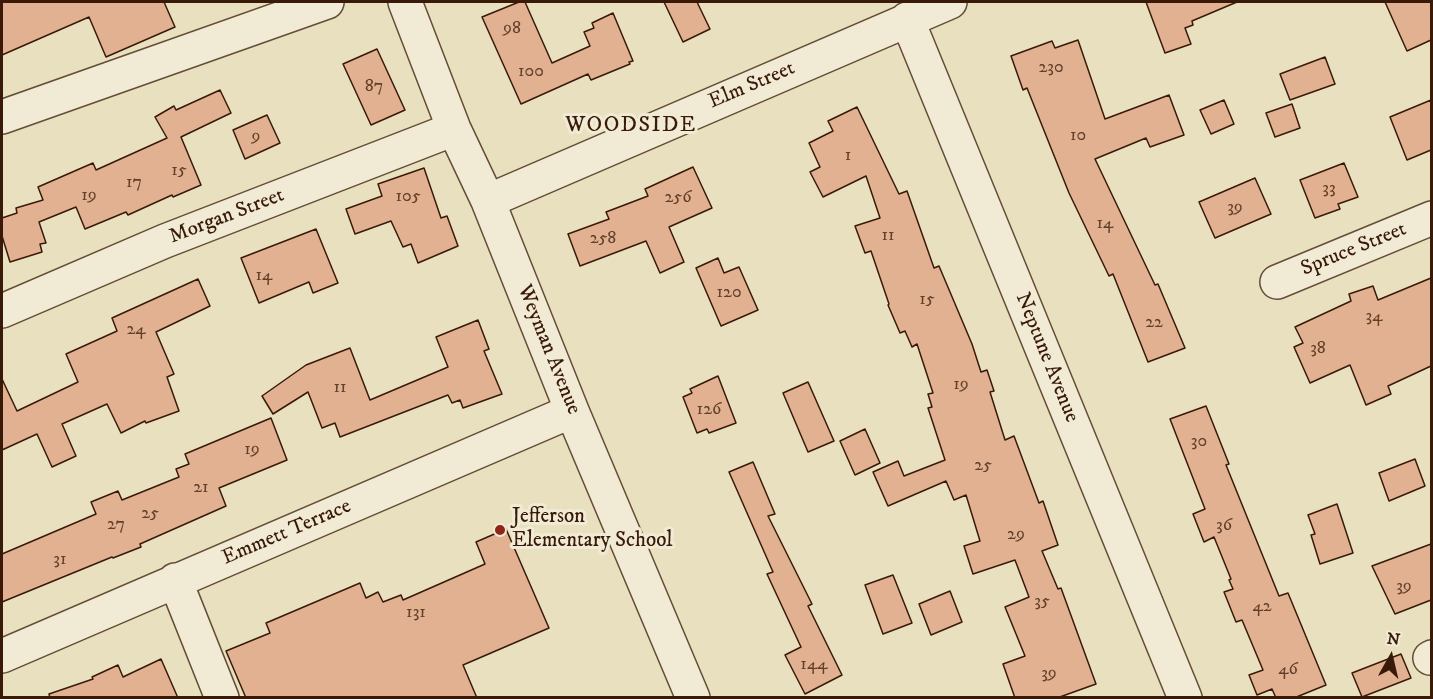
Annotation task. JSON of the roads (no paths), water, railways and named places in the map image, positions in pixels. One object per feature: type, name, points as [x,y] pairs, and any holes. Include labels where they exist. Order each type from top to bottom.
[{"type":"street","points":[[2,117],[327,2]]},
{"type":"street","name":"Weyman Avenue","points":[[405,2],[454,129],[488,201],[572,411],[693,698]]},
{"type":"street","name":"Elm Street","points":[[488,201],[950,2]]},
{"type":"street","name":"Neptune Avenue","points":[[907,19],[1185,698]]},
{"type":"street","name":"Morgan Street","points":[[2,311],[165,241],[454,129]]},
{"type":"street","name":"Spruce Street","points":[[1276,282],[1431,218]]},
{"type":"street","name":"Emmett Terrace","points":[[2,656],[572,411]]},
{"type":"street","points":[[175,580],[222,698]]},
{"type":"place","name":"Jefferson Elementary School","points":[[500,530]]},
{"type":"district","name":"WOODSIDE","points":[[631,126]]}]
